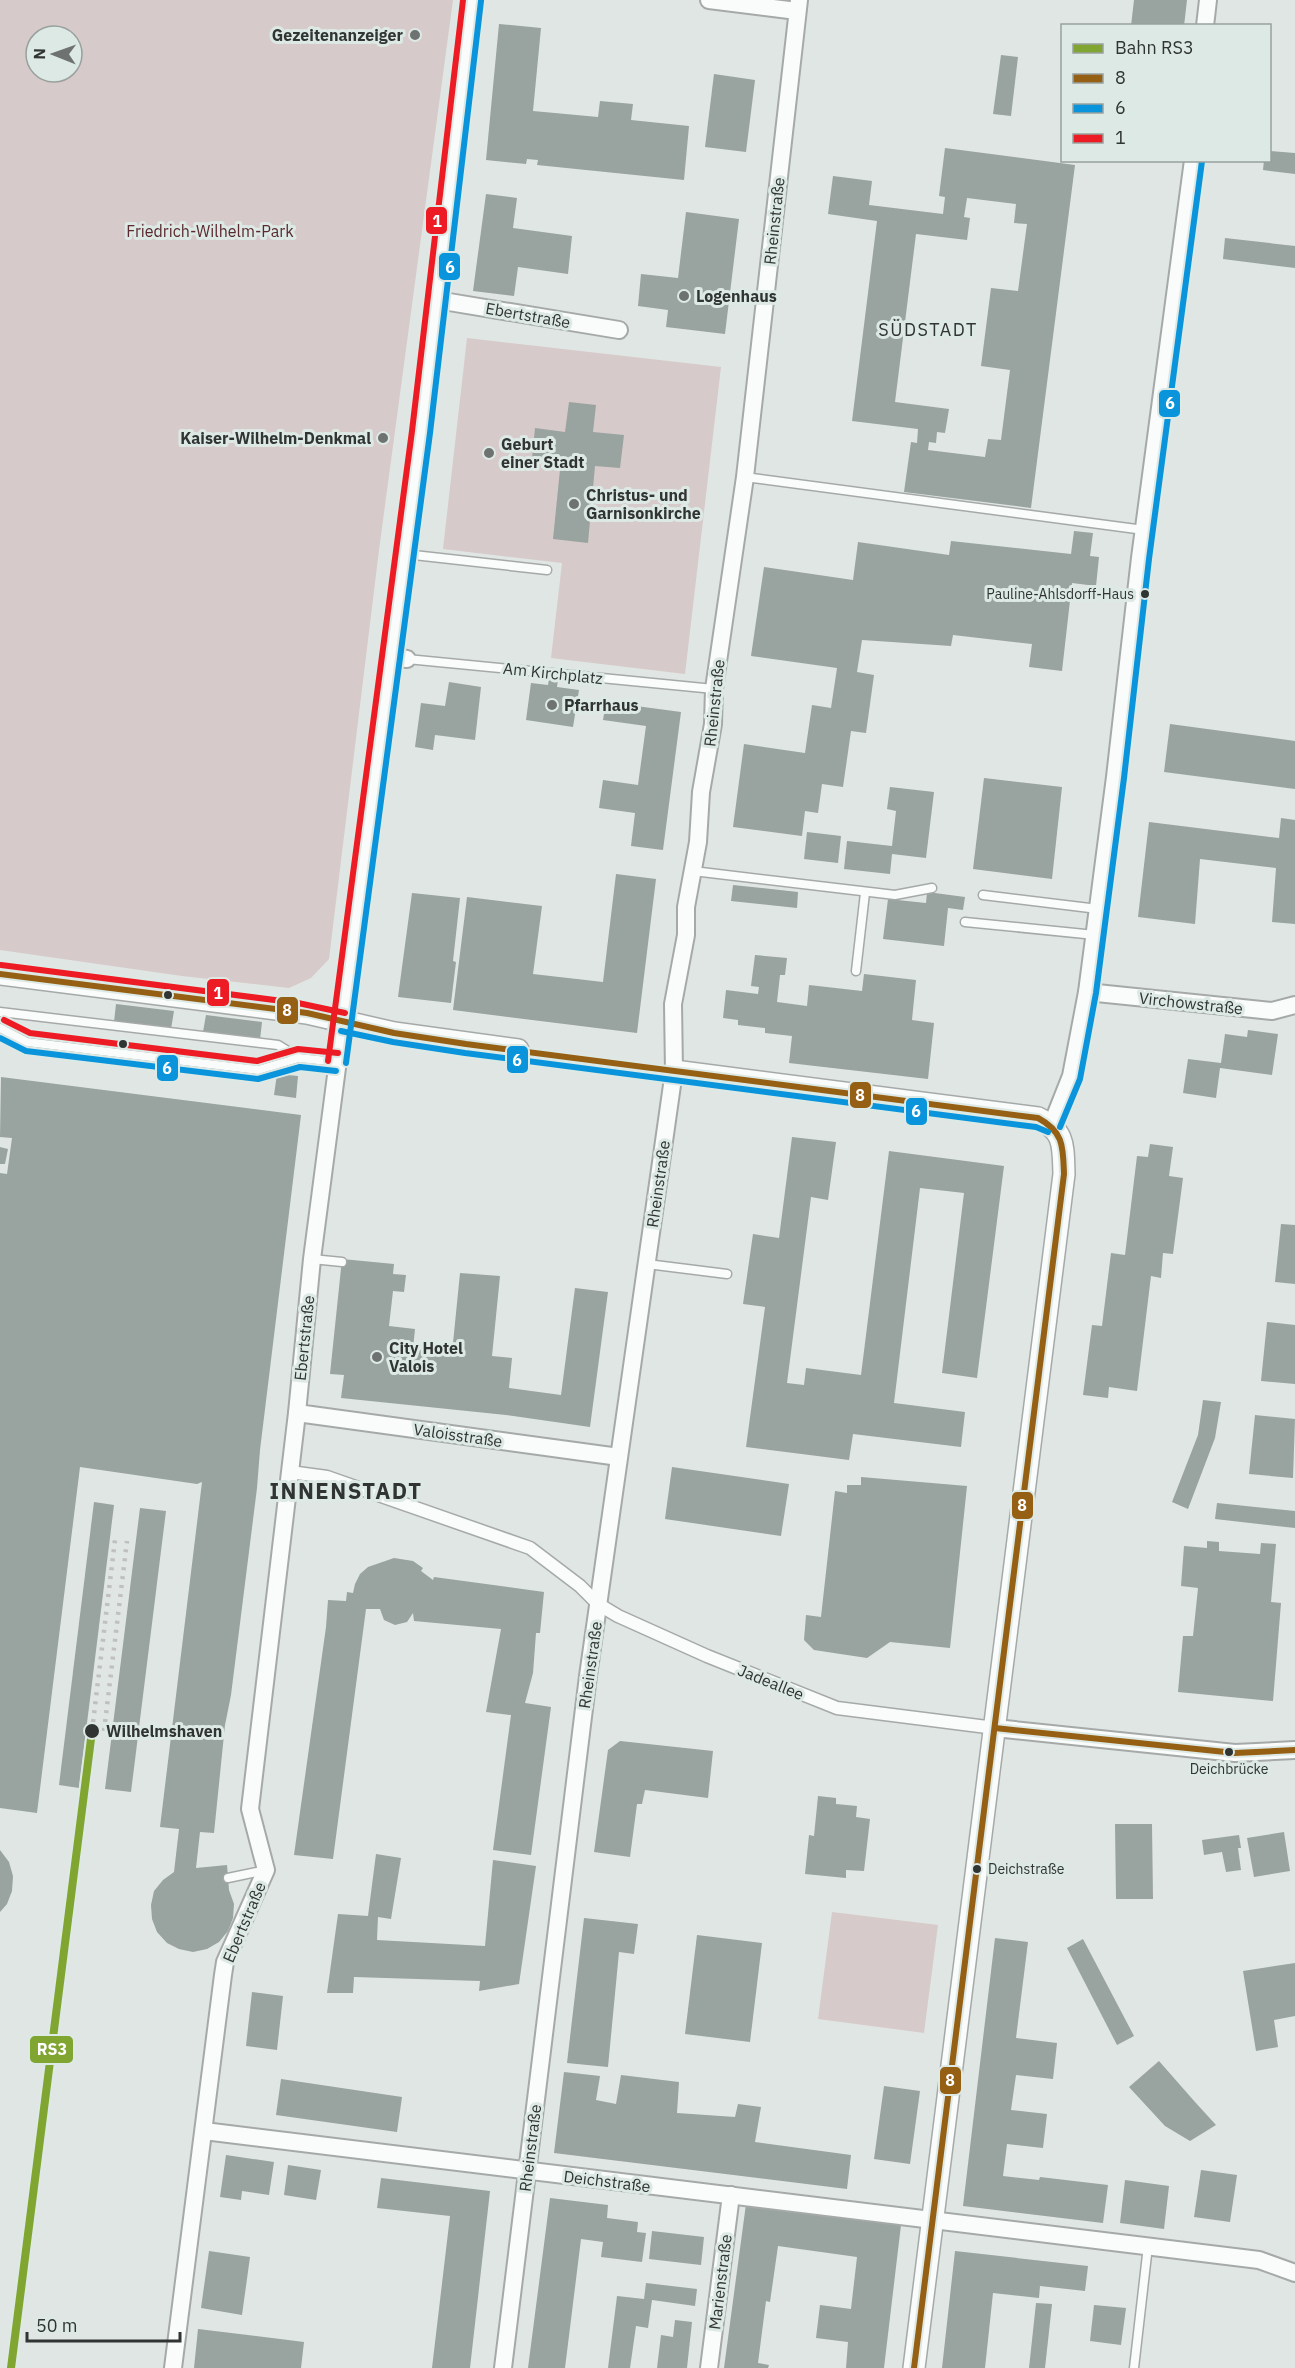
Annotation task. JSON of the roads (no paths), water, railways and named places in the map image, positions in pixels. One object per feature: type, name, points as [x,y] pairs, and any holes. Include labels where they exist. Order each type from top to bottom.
[{"type":"street","name":"Ebertstraße","points":[[173,2368],[225,1962],[266,1870],[250,1809],[297,1413],[312,1259],[337,1062],[400,658],[405,554],[472,0]]},
{"type":"street","points":[[709,0],[798,5]]},
{"type":"street","points":[[1205,24],[1208,0]]},
{"type":"street","name":"Rheinstraße","points":[[503,2368],[598,1604],[674,1071],[673,1004],[686,935],[686,908],[698,842],[701,792],[713,724],[714,689],[745,477],[798,5]]},
{"type":"street","points":[[1052,1124],[1071,1076],[1087,992],[1144,530],[1193,162]]},
{"type":"street","name":"Ebertstraße","points":[[437,300],[619,330]]},
{"type":"street","points":[[0,974],[297,1012],[394,1033],[518,1050]]},
{"type":"street","name":"Virchowstraße","points":[[1087,992],[1272,1011],[1295,1005]]},
{"type":"street","points":[[674,1071],[1038,1118],[1052,1124],[1061,1137],[1064,1174],[931,2218],[914,2368]]},
{"type":"street","name":"Valoisstraße","points":[[297,1413],[619,1457]]},
{"type":"street","name":"Jadeallee","points":[[290,1473],[327,1477],[530,1548],[580,1586],[598,1604],[655,1633],[837,1708],[995,1728],[1235,1753],[1295,1750]]},
{"type":"street","name":"Deichstraße","points":[[204,2131],[931,2218],[1259,2260],[1295,2273]]},
{"type":"street","name":"Marienstraße","points":[[709,2368],[731,2195]]},
{"type":"lane","points":[[745,477],[1144,530]]},
{"type":"lane","points":[[405,554],[547,570]]},
{"type":"lane","name":"Am Kirchplatz","points":[[400,658],[714,689]]},
{"type":"lane","points":[[693,871],[864,893],[895,895],[932,888]]},
{"type":"lane","points":[[856,971],[864,893]]},
{"type":"lane","points":[[983,895],[1098,909]]},
{"type":"lane","points":[[965,922],[1095,935]]},
{"type":"lane","points":[[0,1012],[278,1045],[299,1058]]},
{"type":"lane","points":[[0,1029],[27,1042],[258,1070],[299,1058],[337,1062]]},
{"type":"lane","points":[[312,1259],[342,1263]]},
{"type":"lane","points":[[647,1264],[728,1274]]},
{"type":"lane","points":[[228,1878],[266,1870]]},
{"type":"lane","points":[[1134,2368],[1148,2246]]},
{"type":"railway","points":[[92,1731],[115,1540]]},
{"type":"railway","points":[[104,1731],[127,1541]]},
{"type":"rail line","name":"RS3","points":[[11,2368],[92,1731]]},
{"type":"place","name":"Gezeitenanzeiger","points":[[415,35]]},
{"type":"place","name":"Logenhaus","points":[[684,296]]},
{"type":"place","name":"Kaiser-Wilhelm-Denkmal","points":[[383,438]]},
{"type":"place","name":"Geburt einer Stadt","points":[[489,453]]},
{"type":"place","name":"Christus- und Garnisonkirche","points":[[574,504]]},
{"type":"place","name":"Pauline-Ahlsdorff-Haus","points":[[1145,594]]},
{"type":"place","name":"Pfarrhaus","points":[[552,705]]},
{"type":"place","name":"City Hotel Valois","points":[[377,1357]]},
{"type":"place","name":"Wilhelmshaven","points":[[92,1731]]},
{"type":"place","name":"Deichbrücke","points":[[1229,1752]]},
{"type":"place","name":"Deichstraße","points":[[977,1869]]},
{"type":"district","name":"SÜDSTADT","points":[[928,329]]},
{"type":"district","name":"INNENSTADT","points":[[346,1490]]},
{"type":"park label","name":"Friedrich-Wilhelm-Park","points":[[210,231]]}]
